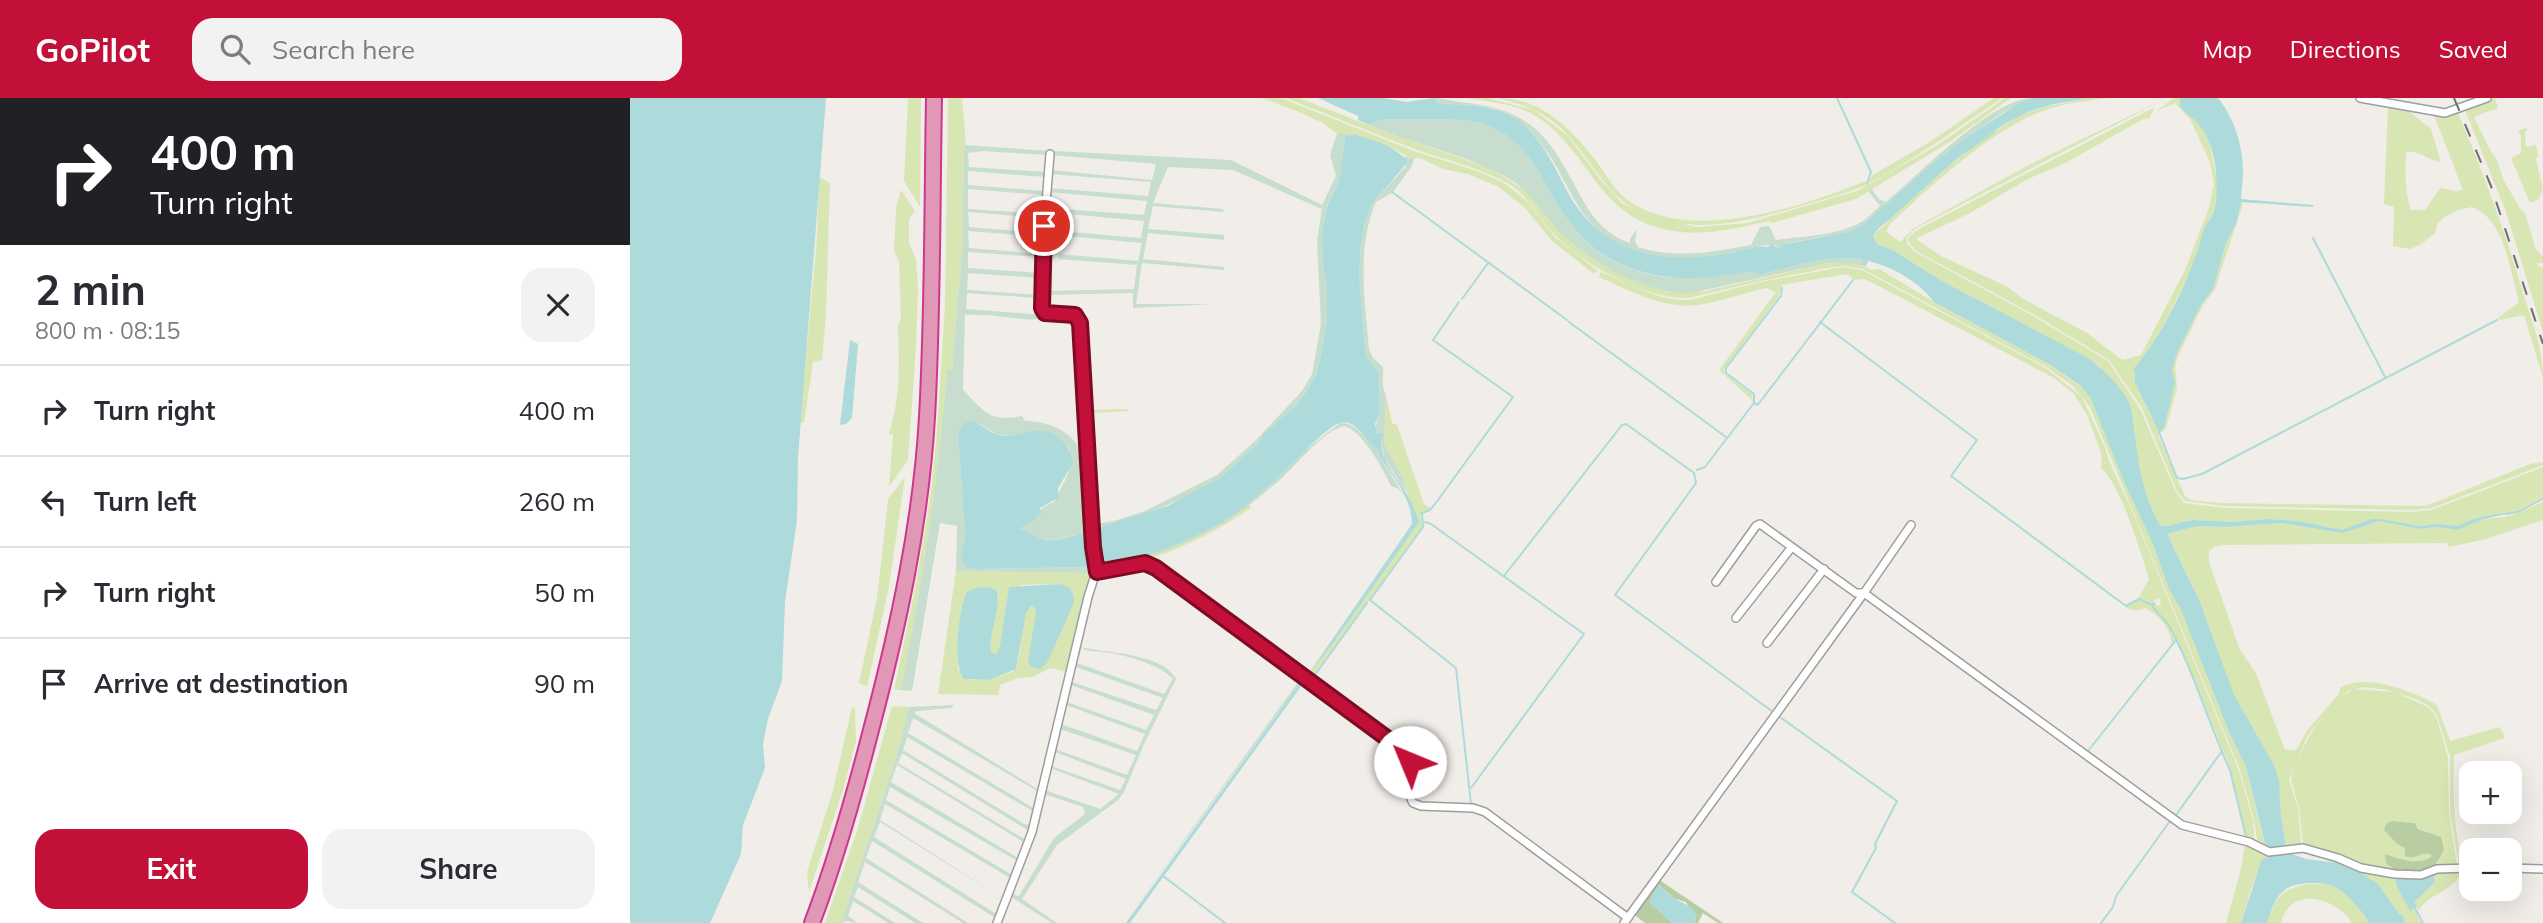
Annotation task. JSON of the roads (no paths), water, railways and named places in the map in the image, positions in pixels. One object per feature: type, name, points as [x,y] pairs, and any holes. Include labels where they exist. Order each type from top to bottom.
[{"type":"highway","points":[[812,923],[830,877],[853,801],[890,658],[911,555],[927,419],[931,341],[934,98]]},
{"type":"street","points":[[2360,98],[2445,113],[2487,98]]},
{"type":"street","points":[[997,923],[1032,832],[1088,597],[1097,572],[1093,547],[1080,323],[1073,315],[1045,313],[1041,303],[1049,154]]},
{"type":"street","points":[[1716,582],[1760,524],[1856,593],[1864,593],[2182,825],[2249,842],[2269,852],[2303,848],[2361,868],[2395,874],[2421,875],[2437,870],[2459,869]]},
{"type":"street","points":[[1097,572],[1145,563],[1156,568],[1407,753],[1410,762],[1408,793],[1413,803],[1421,806],[1473,808],[1485,812],[1626,920],[1911,525]]},
{"type":"street","points":[[1736,618],[1791,548]]},
{"type":"street","points":[[1767,643],[1824,569]]},
{"type":"street","points":[[2522,868],[2543,869]]},
{"type":"water","points":[[630,98],[826,98],[798,458],[797,520],[785,602],[782,681],[768,719],[763,744],[765,768],[743,825],[741,854],[710,923],[630,923]]},
{"type":"water","points":[[1318,98],[1384,98],[1406,102],[1434,98],[1439,104],[1477,106],[1505,113],[1522,124],[1538,140],[1581,212],[1598,230],[1617,243],[1639,251],[1686,258],[1737,252],[1752,249],[1754,246],[1768,247],[1772,244],[1779,249],[1786,244],[1849,232],[1864,224],[1970,135],[2018,104],[2032,98],[2089,98],[2028,112],[1981,140],[1879,228],[1873,236],[1877,244],[1893,250],[1940,280],[2088,358],[2108,375],[2130,405],[2143,484],[2160,525],[2192,520],[2231,522],[2270,519],[2298,521],[2342,530],[2371,519],[2418,526],[2457,526],[2473,519],[2506,514],[2480,520],[2457,530],[2437,527],[2419,529],[2379,521],[2343,533],[2281,523],[2197,526],[2167,534],[2200,602],[2234,695],[2274,765],[2279,780],[2286,847],[2266,848],[2246,767],[2091,399],[2081,386],[2049,364],[1934,302],[1904,276],[1877,263],[1868,261],[1866,266],[1863,265],[1863,259],[1824,259],[1761,275],[1748,272],[1700,278],[1662,276],[1625,266],[1602,254],[1582,237],[1561,210],[1527,154],[1502,132],[1475,122],[1451,120],[1390,119],[1369,125],[1358,120],[1358,116]]},
{"type":"water","points":[[2179,98],[2218,98],[2224,106],[2233,123],[2241,152],[2241,199],[2313,207],[2241,202],[2237,222],[2225,246],[2213,290],[2202,303],[2177,353],[2172,371],[2175,383],[2173,392],[2164,428],[2159,432],[2135,383],[2133,369],[2154,341],[2175,305],[2204,229],[2214,211],[2216,199],[2216,173],[2211,147],[2203,129],[2180,107]]},
{"type":"water","points":[[1354,134],[1387,145],[1407,159],[1407,163],[1372,204],[1365,220],[1359,273],[1365,349],[1367,358],[1379,373],[1380,413],[1375,424],[1377,433],[1383,434],[1381,442],[1384,457],[1409,498],[1419,522],[1307,676],[1412,524],[1409,505],[1396,480],[1379,456],[1378,449],[1357,428],[1347,423],[1334,426],[1244,507],[1214,526],[1178,543],[1102,567],[1097,554],[1097,528],[1168,506],[1221,477],[1296,406],[1306,392],[1316,374],[1327,321],[1322,232],[1328,204],[1339,181],[1345,140]]},
{"type":"water","points":[[850,340],[858,344],[852,418],[846,424],[840,425]]},
{"type":"water","points":[[975,421],[989,431],[1001,435],[1048,432],[1065,444],[1073,463],[1058,488],[1058,498],[1040,508],[1041,512],[1030,523],[1018,529],[1050,540],[1087,533],[1092,563],[1090,567],[976,569],[963,563],[961,557],[965,535],[958,433],[964,424]]},
{"type":"water","points":[[1061,584],[1070,588],[1074,596],[1073,605],[1047,663],[1040,669],[1031,667],[1028,661],[1036,613],[1031,606],[1026,613],[1016,669],[989,680],[964,679],[958,662],[958,636],[961,610],[967,592],[982,587],[997,591],[991,637],[991,652],[996,654],[1000,646],[1009,587]]},
{"type":"water","points":[[1303,679],[1302,685],[1130,923],[1126,923]]},
{"type":"water","points":[[2286,852],[2306,859],[2347,864],[2378,884],[2399,914],[2403,915],[2405,923],[2369,923],[2339,889],[2310,883],[2282,892],[2267,923],[2241,923],[2262,859]]},
{"type":"water","points":[[2434,874],[2435,882],[2414,902],[2417,906],[2410,911],[2397,887],[2395,876]]},
{"type":"water","points":[[1658,885],[1694,910],[1697,914],[1694,923],[1672,923],[1649,902]]},
{"type":"waterway","points":[[1837,98],[1871,172],[1867,184]]},
{"type":"waterway","points":[[1965,152],[1995,131]]},
{"type":"waterway","points":[[1392,192],[1567,320]]},
{"type":"waterway","points":[[2313,238],[2385,377]]},
{"type":"waterway","points":[[1462,299],[1488,263]]},
{"type":"waterway","points":[[1755,403],[1757,405],[1760,402],[1853,280]]},
{"type":"waterway","points":[[1697,470],[1705,467],[1754,403],[1754,394],[1726,373],[1726,368],[1781,296],[1782,287]]},
{"type":"waterway","points":[[1459,302],[1433,340],[1513,397],[1438,500],[1430,510],[1422,513],[1423,527],[1370,600],[1456,668],[1471,804]]},
{"type":"waterway","points":[[2159,432],[2177,478],[2202,474],[2497,320]]},
{"type":"waterway","points":[[1569,322],[1726,437]]},
{"type":"waterway","points":[[1820,322],[1977,440],[1951,476],[2126,606],[2139,599],[2152,605]]},
{"type":"waterway","points":[[1504,576],[1622,425],[1626,424],[1694,473],[1696,483],[1615,595],[1773,712]]},
{"type":"waterway","points":[[2506,514],[2517,512],[2543,499]]},
{"type":"waterway","points":[[1425,522],[1584,634],[1471,788]]},
{"type":"waterway","points":[[1312,679],[1367,603]]},
{"type":"waterway","points":[[2155,604],[2152,605],[2169,626],[2184,656],[2222,751],[2176,815]]},
{"type":"waterway","points":[[2088,751],[2176,640]]},
{"type":"waterway","points":[[1780,717],[1897,801],[1852,892],[1895,923]]},
{"type":"waterway","points":[[2222,752],[2230,770],[2246,837]]},
{"type":"waterway","points":[[2101,923],[2113,907],[2116,896],[2170,821]]},
{"type":"waterway","points":[[1163,876],[1225,923]]},
{"type":"waterway","points":[[2415,908],[2423,923]]},
{"type":"railway","points":[[2454,98],[2491,186],[2543,344]]}]
